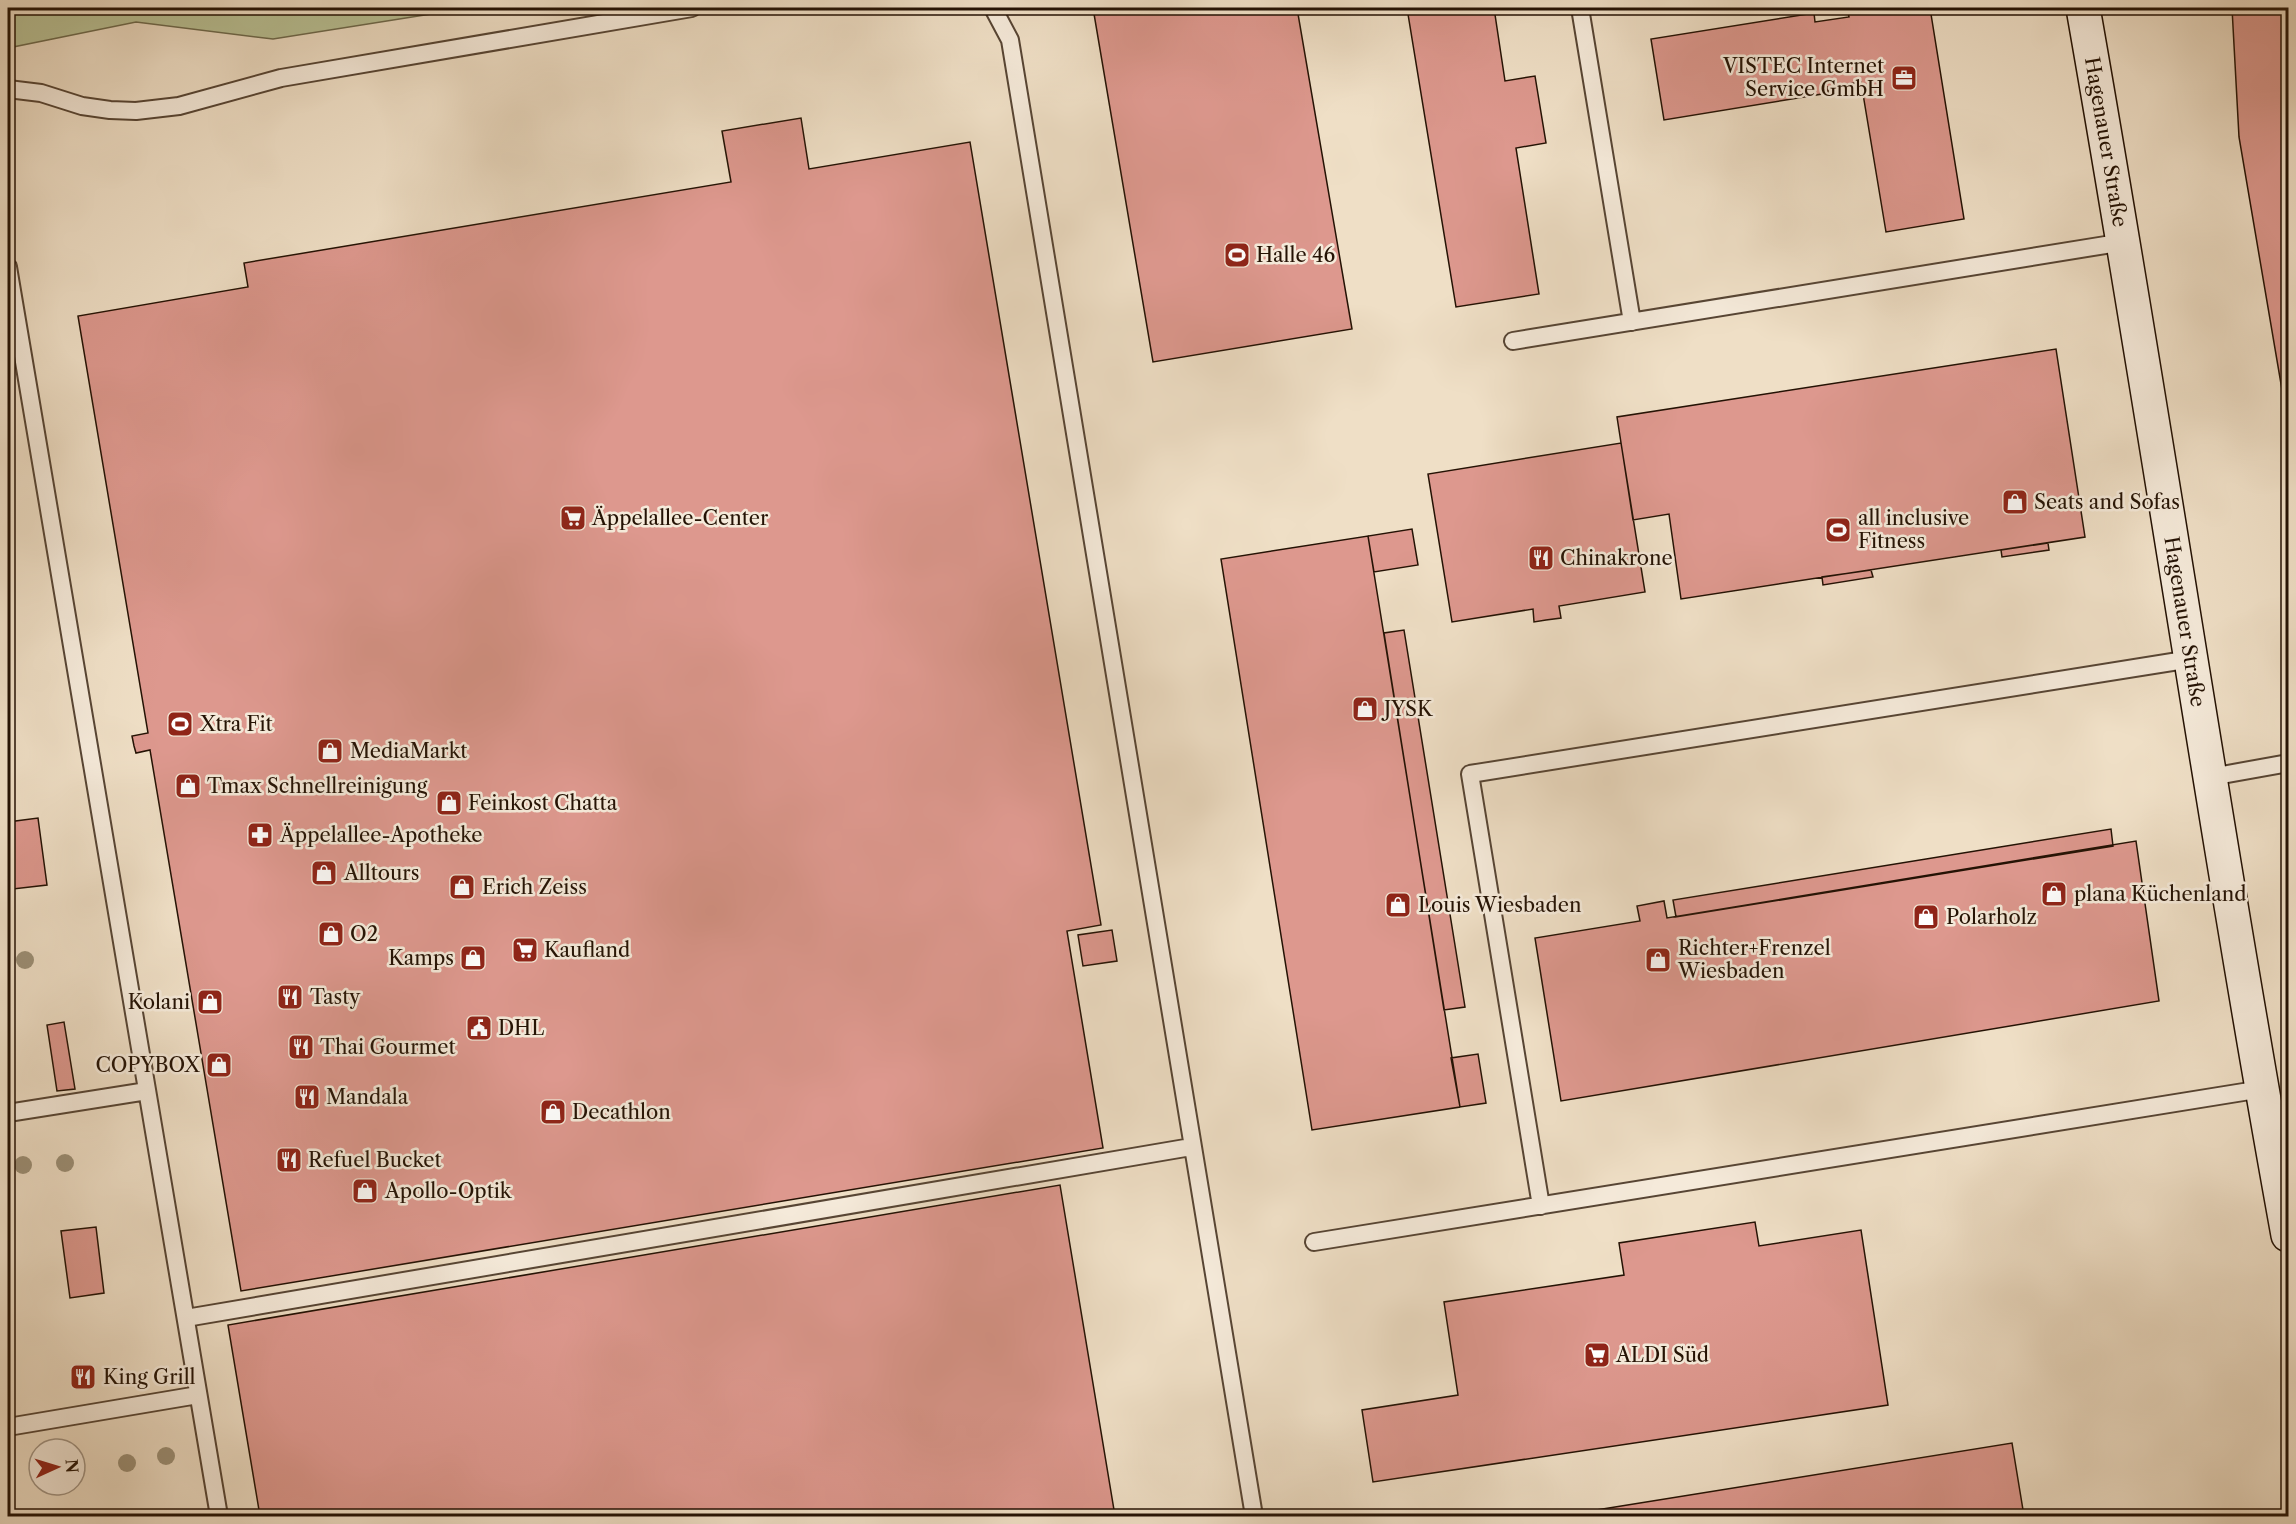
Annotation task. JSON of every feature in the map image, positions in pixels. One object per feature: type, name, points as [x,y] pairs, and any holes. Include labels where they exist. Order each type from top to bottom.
[{"type":"street","name":"Hagenauer Straße","points":[[2083,8],[2124,242],[2211,777],[2272,1102],[2289,1235]]},
{"type":"lane","points":[[8,89],[41,93],[82,106],[110,110],[136,111],[179,106],[281,78],[692,8]]},
{"type":"lane","points":[[993,8],[1010,40],[1191,1147],[1254,1516]]},
{"type":"lane","points":[[1580,8],[1632,322]]},
{"type":"lane","points":[[1513,341],[2124,242]]},
{"type":"lane","points":[[8,267],[219,1516]]},
{"type":"lane","points":[[1541,1206],[1470,774],[2191,659]]},
{"type":"lane","points":[[2211,777],[2289,764]]},
{"type":"lane","points":[[8,1113],[147,1091]]},
{"type":"lane","points":[[1314,1242],[1541,1206],[2272,1102]]},
{"type":"lane","points":[[186,1318],[1191,1147]]},
{"type":"lane","points":[[8,1427],[198,1395]]},
{"type":"green space","points":[[8,8],[469,8],[273,39],[136,22],[8,48]]},
{"type":"building","name":"Halle 46","points":[[1093,8],[1297,8],[1352,329],[1153,362]]},
{"type":"building","points":[[1407,8],[1494,8],[1505,81],[1535,76],[1546,143],[1516,148],[1539,294],[1456,307]]},
{"type":"building","points":[[1847,8],[1930,8],[1964,219],[1886,232],[1861,82],[1828,87],[1828,93],[1664,120],[1651,39],[1814,13],[1815,22],[1849,17]]},
{"type":"building","points":[[2232,8],[2288,8],[2288,425],[2239,137]]},
{"type":"building","name":"Äppelallee-Center","points":[[801,118],[809,169],[970,142],[1101,925],[1067,931],[1103,1148],[241,1291],[150,750],[136,753],[132,736],[148,733],[78,316],[248,287],[244,263],[731,182],[722,131]]},
{"type":"building","points":[[2056,349],[2085,537],[1681,599],[1669,514],[1633,520],[1617,417]]},
{"type":"building","name":"Chinakrone","points":[[1621,443],[1645,592],[1559,606],[1561,618],[1534,622],[1533,609],[1452,622],[1428,474]]},
{"type":"building","points":[[1412,529],[1418,565],[1374,572],[1368,536]]},
{"type":"building","points":[[1368,536],[1460,1107],[1312,1130],[1221,559]]},
{"type":"building","points":[[2048,543],[2049,550],[2002,557],[2001,550]]},
{"type":"building","points":[[1871,570],[1873,577],[1823,585],[1822,577]]},
{"type":"building","points":[[1404,630],[1465,1007],[1444,1010],[1384,633]]},
{"type":"building","points":[[38,818],[47,885],[13,889],[8,848],[8,822]]},
{"type":"building","points":[[2111,829],[2113,846],[1676,917],[1673,900]]},
{"type":"building","points":[[2136,841],[2159,1001],[1561,1101],[1535,938],[1640,921],[1637,906],[1664,901],[1667,918]]},
{"type":"building","points":[[1112,930],[1117,961],[1083,966],[1078,935]]},
{"type":"building","points":[[64,1022],[75,1089],[57,1091],[47,1025]]},
{"type":"building","points":[[1478,1054],[1486,1103],[1460,1107],[1451,1058]]},
{"type":"building","points":[[1060,1185],[1115,1516],[260,1516],[228,1325]]},
{"type":"building","points":[[1755,1222],[1759,1246],[1861,1230],[1888,1405],[1373,1482],[1362,1410],[1458,1395],[1444,1302],[1624,1275],[1619,1243]]},
{"type":"building","points":[[96,1227],[104,1293],[70,1298],[61,1231]]},
{"type":"building","points":[[2012,1443],[2024,1516],[1559,1516]]},
{"type":"place","name":"VISTEC Internet Service GmbH","points":[[1904,78]]},
{"type":"place","name":"Halle 46","points":[[1237,255]]},
{"type":"place","name":"Seats and Sofas","points":[[2015,502]]},
{"type":"place","name":"Äppelallee-Center","points":[[573,518]]},
{"type":"place","name":"all inclusive Fitness","points":[[1838,530]]},
{"type":"place","name":"Chinakrone","points":[[1541,558]]},
{"type":"place","name":"JYSK","points":[[1365,709]]},
{"type":"place","name":"Xtra Fit","points":[[180,724]]},
{"type":"place","name":"MediaMarkt","points":[[330,751]]},
{"type":"place","name":"Tmax Schnellreinigung","points":[[188,786]]},
{"type":"place","name":"Feinkost Chatta","points":[[449,803]]},
{"type":"place","name":"Äppelallee-Apotheke","points":[[260,835]]},
{"type":"place","name":"Alltours","points":[[324,873]]},
{"type":"place","name":"Erich Zeiss","points":[[462,887]]},
{"type":"place","name":"plana Küchenland","points":[[2054,894]]},
{"type":"place","name":"Louis Wiesbaden","points":[[1398,905]]},
{"type":"place","name":"Polarholz","points":[[1926,917]]},
{"type":"place","name":"O2","points":[[331,934]]},
{"type":"place","name":"Kaufland","points":[[525,950]]},
{"type":"place","name":"Kamps","points":[[473,958]]},
{"type":"place","name":"Richter+Frenzel Wiesbaden","points":[[1658,960]]},
{"type":"place","name":"Tasty","points":[[290,997]]},
{"type":"place","name":"Kolani","points":[[210,1002]]},
{"type":"place","name":"DHL","points":[[479,1028]]},
{"type":"place","name":"Thai Gourmet","points":[[301,1047]]},
{"type":"place","name":"COPYBOX","points":[[219,1065]]},
{"type":"place","name":"Mandala","points":[[307,1097]]},
{"type":"place","name":"Decathlon","points":[[553,1112]]},
{"type":"place","name":"Refuel Bucket","points":[[289,1160]]},
{"type":"place","name":"Apollo-Optik","points":[[365,1191]]},
{"type":"place","name":"ALDI Süd","points":[[1597,1355]]},
{"type":"place","name":"King Grill","points":[[83,1377]]}]
